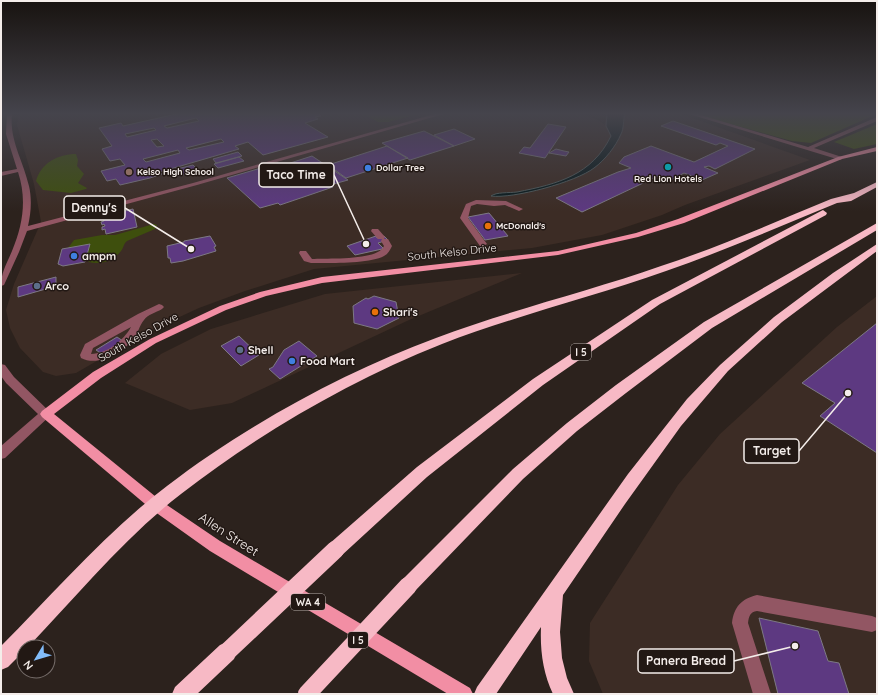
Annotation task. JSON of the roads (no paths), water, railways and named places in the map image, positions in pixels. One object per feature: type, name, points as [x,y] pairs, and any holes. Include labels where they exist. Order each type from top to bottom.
[{"type":"highway","name":"I 5","points":[[182,694],[335,550],[422,472],[538,382],[656,302],[877,184]]},
{"type":"highway","points":[[1,660],[125,533],[156,505],[185,482],[286,417],[349,382],[408,354],[470,330],[668,267],[834,201],[855,195]]},
{"type":"highway","name":"I 5","points":[[307,694],[408,586],[518,474],[572,427],[708,325],[877,226]]},
{"type":"highway","points":[[484,694],[653,452],[708,384],[748,345],[781,317],[819,287],[877,247]]},
{"type":"highway","points":[[554,592],[550,644],[556,676],[564,694]]},
{"type":"main road","name":"South Kelso Drive","points":[[46,414],[97,375],[153,341],[223,308],[263,294],[322,280],[558,253],[638,236],[681,221],[840,158],[877,148]]},
{"type":"main road","name":"Allen Street","points":[[46,414],[156,505],[215,546],[464,694]]},
{"type":"street","points":[[1,283],[5,267],[26,223],[27,195],[11,145]]},
{"type":"street","points":[[24,229],[188,186],[331,145]]},
{"type":"street","points":[[801,145],[840,158]]},
{"type":"street","points":[[810,148],[816,145]]},
{"type":"street","points":[[1,174],[20,170]]},
{"type":"street","points":[[483,244],[464,218],[470,204],[476,202],[506,203],[519,209]]},
{"type":"street","points":[[303,253],[307,259],[312,261],[374,257],[380,255],[387,249],[388,246],[380,236]]},
{"type":"street","points":[[141,316],[129,338],[125,342],[99,357],[90,358],[85,354],[89,346],[141,316],[159,307]]},
{"type":"street","name":"Allen Street","points":[[1,368],[10,380],[46,414]]},
{"type":"street","points":[[1,454],[46,414]]},
{"type":"street","points":[[762,694],[740,622],[740,614],[744,608],[750,604],[757,603],[872,624]]},
{"type":"place","name":"Red Lion Hotels","points":[[668,167]]},
{"type":"place","name":"Dollar Tree","points":[[368,168]]},
{"type":"place","name":"Kelso High School","points":[[129,172]]},
{"type":"place","name":"McDonald's","points":[[488,226]]},
{"type":"place","name":"Taco Time","points":[[366,244]]},
{"type":"place","name":"Denny's","points":[[191,249]]},
{"type":"place","name":"ampm","points":[[74,256]]},
{"type":"place","name":"Arco","points":[[37,286]]},
{"type":"place","name":"Shari's","points":[[375,312]]},
{"type":"place","name":"Shell","points":[[240,350]]},
{"type":"place","name":"Food Mart","points":[[292,361]]},
{"type":"place","name":"Target","points":[[848,393]]},
{"type":"place","name":"Panera Bread","points":[[795,646]]}]
